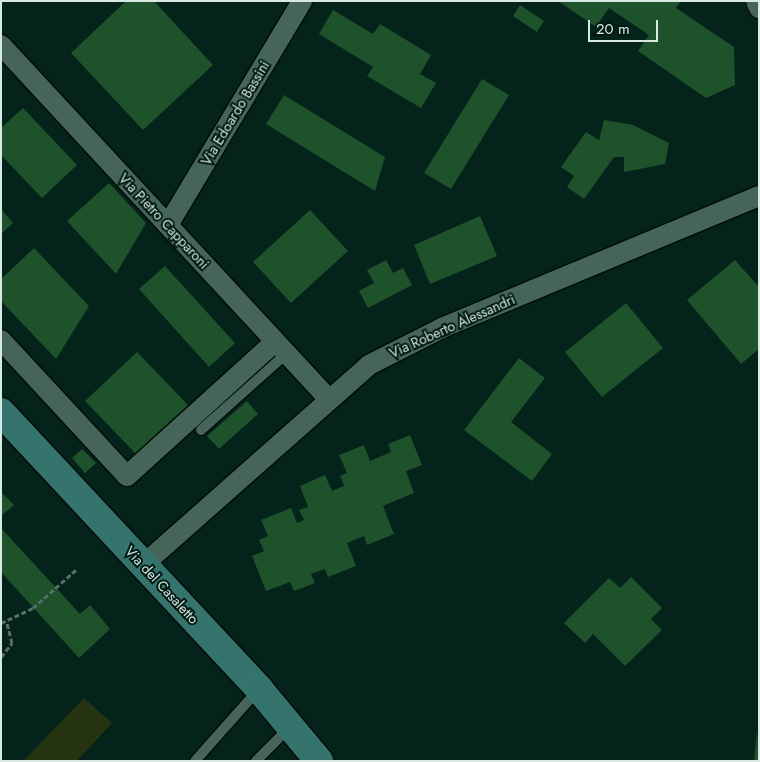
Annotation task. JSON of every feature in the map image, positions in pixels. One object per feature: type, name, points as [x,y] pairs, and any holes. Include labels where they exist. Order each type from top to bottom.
[{"type":"street","name":"Via Edoardo Bassini","points":[[168,225],[302,1]]},
{"type":"street","points":[[756,1],[759,8]]},
{"type":"street","name":"Via Pietro Capparoni","points":[[1,45],[327,397]]},
{"type":"street","name":"Via Roberto Alessandri","points":[[143,565],[327,397],[368,365],[416,339],[759,196]]},
{"type":"street","points":[[1,340],[126,476],[281,348]]},
{"type":"street","name":"Via del Casaletto","points":[[1,412],[259,689],[319,761]]},
{"type":"lane","points":[[201,430],[281,348]]},
{"type":"lane","points":[[195,761],[259,689]]},
{"type":"lane","points":[[256,761],[291,726]]},
{"type":"path","points":[[1,623],[7,623],[34,608],[78,568]]},
{"type":"path","points":[[1,656],[12,643],[7,623]]},
{"type":"green space","points":[[84,698],[112,723],[77,761],[23,761]]},
{"type":"building","points":[[126,1],[154,1],[213,65],[143,130],[71,53]]},
{"type":"building","points":[[558,1],[681,1],[676,8],[734,47],[735,85],[706,98],[638,51],[649,35],[609,8],[596,27]]},
{"type":"building","points":[[520,5],[544,21],[537,32],[513,16]]},
{"type":"building","points":[[333,10],[373,34],[380,24],[431,55],[420,74],[436,83],[421,108],[367,76],[373,67],[319,34]]},
{"type":"building","points":[[482,79],[509,95],[451,189],[424,173]]},
{"type":"building","points":[[284,95],[385,157],[375,191],[266,124]]},
{"type":"building","points":[[23,108],[77,165],[42,198],[1,155],[1,128]]},
{"type":"building","points":[[604,120],[633,125],[669,143],[665,164],[624,172],[624,157],[614,157],[584,199],[567,187],[574,176],[561,167],[586,132],[599,140]]},
{"type":"building","points":[[109,183],[146,223],[116,274],[67,221]]},
{"type":"building","points":[[1,209],[13,223],[1,234]]},
{"type":"building","points":[[310,210],[348,251],[291,303],[253,262]]},
{"type":"building","points":[[480,216],[497,256],[430,284],[414,245]]},
{"type":"building","points":[[34,248],[89,306],[56,359],[1,301],[1,279]]},
{"type":"building","points":[[386,260],[393,273],[403,268],[412,285],[368,308],[359,291],[374,283],[367,270]]},
{"type":"building","points":[[735,260],[759,287],[759,349],[741,364],[687,300]]},
{"type":"building","points":[[165,266],[235,343],[209,367],[139,289]]},
{"type":"building","points":[[626,303],[663,348],[602,397],[565,352]]},
{"type":"building","points":[[137,352],[188,405],[136,454],[85,401]]},
{"type":"building","points":[[519,358],[545,378],[511,422],[552,454],[532,481],[464,430]]},
{"type":"building","points":[[247,401],[258,414],[219,449],[207,436]]},
{"type":"building","points":[[410,435],[422,465],[406,471],[414,493],[383,506],[394,534],[367,545],[364,536],[347,543],[356,566],[328,577],[325,569],[311,574],[315,583],[294,591],[290,582],[266,591],[252,556],[264,551],[259,540],[268,536],[261,520],[291,508],[297,523],[304,520],[299,510],[308,507],[300,486],[325,475],[332,491],[344,486],[340,476],[347,473],[339,455],[364,445],[370,461],[391,452],[388,444]]},
{"type":"building","points":[[82,449],[96,463],[85,473],[72,458]]},
{"type":"building","points":[[1,492],[14,505],[1,516]]},
{"type":"building","points":[[1,528],[80,614],[90,605],[110,629],[79,658],[1,572]]},
{"type":"building","points":[[631,577],[662,608],[651,619],[662,630],[625,666],[593,634],[585,643],[564,623],[609,578],[620,588]]},
{"type":"building","points":[[757,730],[759,761],[754,761]]}]
